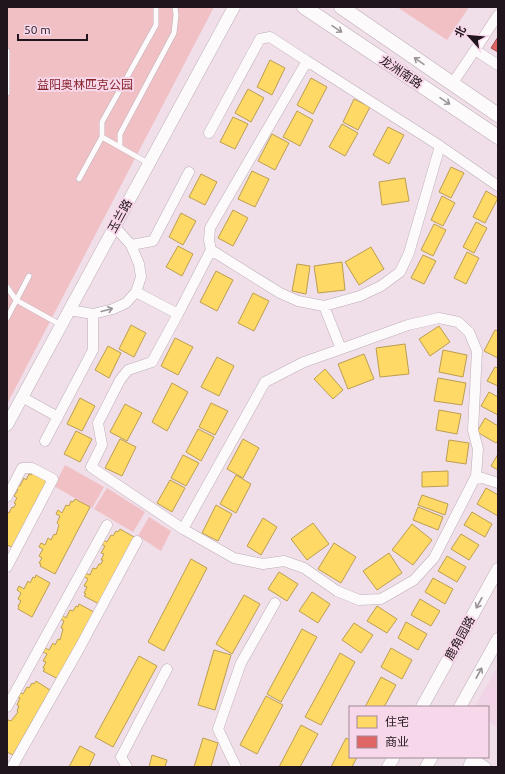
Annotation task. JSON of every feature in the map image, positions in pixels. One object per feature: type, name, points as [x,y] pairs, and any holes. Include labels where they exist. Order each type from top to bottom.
[{"type":"main road","name":"龙洲南路","points":[[304,7],[498,137]]},
{"type":"main road","name":"龙洲南路","points":[[341,7],[498,115]]},
{"type":"street","name":"玉兰路","points":[[7,425],[234,7]]},
{"type":"street","points":[[452,84],[498,15]]},
{"type":"street","points":[[209,133],[260,39],[270,37],[440,146],[498,186]]},
{"type":"street","points":[[475,50],[498,65]]},
{"type":"street","points":[[183,529],[265,382],[304,362],[408,325],[439,318],[458,322],[469,332],[477,351],[473,430],[478,449],[476,476],[434,558],[414,580],[382,600],[358,600],[337,590],[304,568],[284,561],[263,564],[234,558],[183,529],[91,467],[102,445],[98,423],[120,380],[128,370],[152,362],[211,250],[210,228],[307,60]]},
{"type":"street","points":[[211,250],[280,293],[298,301],[324,306],[360,296],[381,286],[400,272],[410,253],[440,146]]},
{"type":"street","points":[[132,245],[153,241],[189,172]]},
{"type":"street","points":[[69,310],[93,314],[113,309],[126,303],[136,292],[141,277],[139,264],[132,245],[115,227]]},
{"type":"street","points":[[136,292],[178,314]]},
{"type":"street","points":[[324,306],[341,349]]},
{"type":"street","points":[[45,441],[93,350],[93,314]]},
{"type":"street","points":[[22,397],[58,417]]},
{"type":"street","points":[[7,497],[22,468],[32,468],[53,479],[7,567]]},
{"type":"street","points":[[476,476],[498,483]]},
{"type":"street","points":[[7,707],[107,525]]},
{"type":"street","points":[[12,767],[79,649],[136,541]]},
{"type":"street","name":"鹿角园路","points":[[423,706],[498,569]]},
{"type":"street","points":[[236,767],[218,729],[241,663],[275,603]]},
{"type":"street","points":[[461,706],[498,639]]},
{"type":"street","points":[[127,767],[121,757],[167,669]]},
{"type":"street","points":[[388,767],[393,758]]},
{"type":"street","points":[[426,767],[431,758]]},
{"type":"street","points":[[468,767],[472,758],[486,767]]},
{"type":"lane","points":[[79,178],[102,137],[102,122],[156,25],[156,7]]},
{"type":"lane","points":[[120,147],[120,134],[174,33],[176,15],[175,7]]},
{"type":"lane","points":[[7,51],[7,93]]},
{"type":"lane","points":[[102,137],[149,163]]},
{"type":"lane","points":[[7,318],[29,276]]},
{"type":"lane","points":[[7,287],[16,300],[61,325]]},
{"type":"shaded area","points":[[498,666],[498,727],[489,722],[489,706],[476,706]]},
{"type":"green space","name":"益阳奥林匹克公园","points":[[7,7],[214,7],[7,404]]},
{"type":"green space","points":[[397,7],[469,7],[447,40]]},
{"type":"green space","points":[[65,465],[104,487],[92,508],[54,486]]},
{"type":"green space","points":[[107,488],[145,512],[133,532],[94,509]]},
{"type":"green space","points":[[149,517],[171,531],[161,551],[138,536]]},
{"type":"building: 住宅","points":[[270,60],[285,68],[272,95],[257,87]]},
{"type":"building: 住宅","points":[[311,78],[327,87],[313,114],[297,105]]},
{"type":"building: 住宅","points":[[248,89],[264,98],[251,122],[235,113]]},
{"type":"building: 住宅","points":[[354,99],[370,107],[358,130],[343,122]]},
{"type":"building: 住宅","points":[[297,111],[313,120],[300,146],[283,137]]},
{"type":"building: 住宅","points":[[233,117],[248,124],[235,149],[220,142]]},
{"type":"building: 住宅","points":[[342,124],[358,133],[345,156],[329,147]]},
{"type":"building: 住宅","points":[[388,127],[404,135],[389,164],[373,155]]},
{"type":"building: 住宅","points":[[272,134],[289,143],[275,170],[258,161]]},
{"type":"building: 住宅","points":[[451,167],[464,173],[451,198],[439,192]]},
{"type":"building: 住宅","points":[[252,171],[269,179],[255,207],[238,199]]},
{"type":"building: 住宅","points":[[201,174],[217,182],[205,205],[189,197]]},
{"type":"building: 住宅","points":[[405,178],[409,201],[382,205],[379,182]]},
{"type":"building: 住宅","points":[[486,191],[498,198],[485,223],[473,217]]},
{"type":"building: 住宅","points":[[442,196],[455,203],[443,226],[431,220]]},
{"type":"building: 住宅","points":[[233,210],[248,218],[233,246],[218,238]]},
{"type":"building: 住宅","points":[[181,213],[196,221],[183,245],[169,237]]},
{"type":"building: 住宅","points":[[476,222],[487,228],[474,253],[463,247]]},
{"type":"building: 住宅","points":[[434,224],[446,230],[433,256],[421,250]]},
{"type":"building: 住宅","points":[[178,246],[193,254],[182,276],[166,267]]},
{"type":"building: 住宅","points":[[371,247],[384,269],[359,285],[345,262]]},
{"type":"building: 住宅","points":[[467,252],[479,258],[466,284],[454,278]]},
{"type":"building: 住宅","points":[[423,255],[436,261],[424,284],[411,278]]},
{"type":"building: 住宅","points":[[342,262],[345,290],[318,293],[314,266]]},
{"type":"building: 住宅","points":[[297,264],[310,266],[306,294],[292,291]]},
{"type":"building: 住宅","points":[[216,271],[233,280],[217,311],[200,302]]},
{"type":"building: 住宅","points":[[253,293],[269,301],[254,331],[238,323]]},
{"type":"building: 住宅","points":[[131,325],[146,333],[134,357],[119,349]]},
{"type":"building: 住宅","points":[[439,326],[450,342],[430,356],[419,339]]},
{"type":"building: 住宅","points":[[495,330],[498,331],[498,358],[484,351]]},
{"type":"building: 住宅","points":[[175,338],[193,347],[178,375],[161,366]]},
{"type":"building: 住宅","points":[[405,344],[409,374],[380,377],[376,348]]},
{"type":"building: 住宅","points":[[108,346],[121,353],[109,378],[95,370]]},
{"type":"building: 住宅","points":[[443,350],[467,355],[463,377],[439,372]]},
{"type":"building: 住宅","points":[[364,354],[374,379],[348,389],[338,364]]},
{"type":"building: 住宅","points":[[217,357],[234,366],[219,396],[201,387]]},
{"type":"building: 住宅","points":[[495,367],[498,368],[498,386],[487,381]]},
{"type":"building: 住宅","points":[[325,369],[343,390],[333,399],[314,379]]},
{"type":"building: 住宅","points":[[438,378],[466,383],[462,405],[434,401]]},
{"type":"building: 住宅","points":[[172,383],[188,392],[167,431],[152,422]]},
{"type":"building: 住宅","points":[[489,392],[498,397],[498,415],[481,406]]},
{"type":"building: 住宅","points":[[80,398],[95,406],[82,431],[67,424]]},
{"type":"building: 住宅","points":[[211,403],[228,411],[215,435],[199,427]]},
{"type":"building: 住宅","points":[[125,404],[142,413],[127,441],[110,432]]},
{"type":"building: 住宅","points":[[439,410],[461,414],[457,434],[436,430]]},
{"type":"building: 住宅","points":[[485,418],[498,426],[498,441],[496,443],[477,432]]},
{"type":"building: 住宅","points":[[198,429],[214,437],[201,461],[186,452]]},
{"type":"building: 住宅","points":[[76,431],[92,439],[80,462],[64,454]]},
{"type":"building: 住宅","points":[[120,439],[136,447],[122,476],[105,468]]},
{"type":"building: 住宅","points":[[243,439],[259,448],[243,478],[227,469]]},
{"type":"building: 住宅","points":[[449,440],[469,443],[466,464],[446,461]]},
{"type":"building: 住宅","points":[[498,454],[498,470],[491,466]]},
{"type":"building: 住宅","points":[[183,455],[199,463],[186,486],[171,478]]},
{"type":"building: 住宅","points":[[448,471],[448,486],[422,487],[422,472]]},
{"type":"building: 住宅","points":[[32,473],[47,480],[12,547],[7,545],[7,512],[9,513],[12,507],[13,508],[16,504],[14,503],[17,498],[14,496],[18,490],[13,487],[15,484],[20,486],[24,478],[26,480],[29,474],[31,475]]},
{"type":"building: 住宅","points":[[236,475],[251,484],[236,513],[220,504]]},
{"type":"building: 住宅","points":[[170,480],[185,488],[172,512],[157,503]]},
{"type":"building: 住宅","points":[[486,488],[498,495],[498,516],[477,504]]},
{"type":"building: 住宅","points":[[422,495],[448,504],[445,515],[418,505]]},
{"type":"building: 住宅","points":[[75,499],[90,507],[55,574],[40,566],[41,564],[39,563],[42,558],[39,556],[43,549],[39,547],[41,543],[45,545],[48,538],[51,540],[54,534],[56,535],[59,525],[57,523],[60,516],[56,514],[58,510],[62,513],[66,505],[69,506],[71,501],[73,502]]},
{"type":"building: 住宅","points":[[216,505],[232,514],[218,541],[202,533]]},
{"type":"building: 住宅","points":[[418,507],[443,517],[438,530],[413,520]]},
{"type":"building: 住宅","points":[[472,512],[492,524],[485,537],[464,525]]},
{"type":"building: 住宅","points":[[263,518],[277,527],[261,555],[247,546]]},
{"type":"building: 住宅","points":[[313,523],[329,544],[307,560],[291,539]]},
{"type":"building: 住宅","points":[[412,524],[432,540],[413,565],[392,550]]},
{"type":"building: 住宅","points":[[120,529],[134,537],[99,604],[84,596],[86,594],[84,593],[87,587],[84,586],[88,579],[83,576],[85,573],[90,575],[93,568],[96,569],[99,564],[101,564],[104,554],[101,553],[105,546],[101,544],[103,540],[107,542],[111,535],[113,536],[116,531],[118,532]]},
{"type":"building: 住宅","points":[[461,534],[479,545],[469,560],[451,549]]},
{"type":"building: 住宅","points":[[334,543],[356,557],[341,583],[318,569]]},
{"type":"building: 住宅","points":[[389,553],[402,573],[377,590],[363,571]]},
{"type":"building: 住宅","points":[[447,556],[466,567],[457,582],[438,571]]},
{"type":"building: 住宅","points":[[191,559],[207,568],[164,651],[148,642]]},
{"type":"building: 住宅","points":[[279,572],[298,584],[287,601],[268,589]]},
{"type":"building: 住宅","points":[[36,575],[50,583],[32,617],[18,609],[21,601],[18,599],[21,593],[17,590],[19,586],[24,589],[28,581],[30,583]]},
{"type":"building: 住宅","points":[[433,578],[453,589],[445,604],[425,592]]},
{"type":"building: 住宅","points":[[312,592],[330,604],[318,623],[299,611]]},
{"type":"building: 住宅","points":[[244,595],[260,604],[232,654],[216,644]]},
{"type":"building: 住宅","points":[[420,599],[440,611],[431,626],[411,615]]},
{"type":"building: 住宅","points":[[79,604],[94,612],[58,679],[43,671],[45,669],[43,668],[46,662],[43,661],[47,654],[43,652],[45,648],[49,650],[53,643],[55,645],[58,639],[60,640],[63,629],[61,628],[64,621],[60,619],[62,615],[66,618],[70,610],[73,611]]},
{"type":"building: 住宅","points":[[377,606],[397,619],[387,633],[367,621]]},
{"type":"building: 住宅","points":[[406,622],[427,634],[418,650],[398,638]]},
{"type":"building: 住宅","points":[[354,623],[373,635],[361,653],[342,640]]},
{"type":"building: 住宅","points":[[302,629],[317,637],[281,702],[267,694]]},
{"type":"building: 住宅","points":[[391,648],[412,660],[402,679],[381,667]]},
{"type":"building: 住宅","points":[[214,650],[231,655],[215,710],[198,705]]},
{"type":"building: 住宅","points":[[340,653],[355,662],[321,725],[305,717]]},
{"type":"building: 住宅","points":[[139,656],[157,666],[113,747],[95,737]]},
{"type":"building: 住宅","points":[[381,677],[396,685],[385,706],[366,706]]},
{"type":"building: 住宅","points":[[36,681],[50,690],[13,755],[7,752],[7,722],[8,720],[11,721],[18,712],[19,706],[17,705],[20,698],[16,696],[18,692],[23,694],[27,687],[29,688],[32,683],[34,684]]},
{"type":"building: 住宅","points":[[266,696],[283,705],[257,754],[240,745]]},
{"type":"building: 住宅","points":[[301,725],[318,734],[300,767],[279,767]]},
{"type":"building: 住宅","points":[[203,738],[218,743],[211,767],[194,767]]},
{"type":"building: 住宅","points":[[346,738],[349,740],[349,758],[356,758],[352,767],[331,767]]},
{"type":"building: 住宅","points":[[80,746],[95,754],[89,767],[69,767]]},
{"type":"building: 住宅","points":[[152,755],[167,760],[165,767],[149,767]]},
{"type":"building: 商业","points":[[498,37],[498,52],[491,48]]}]
